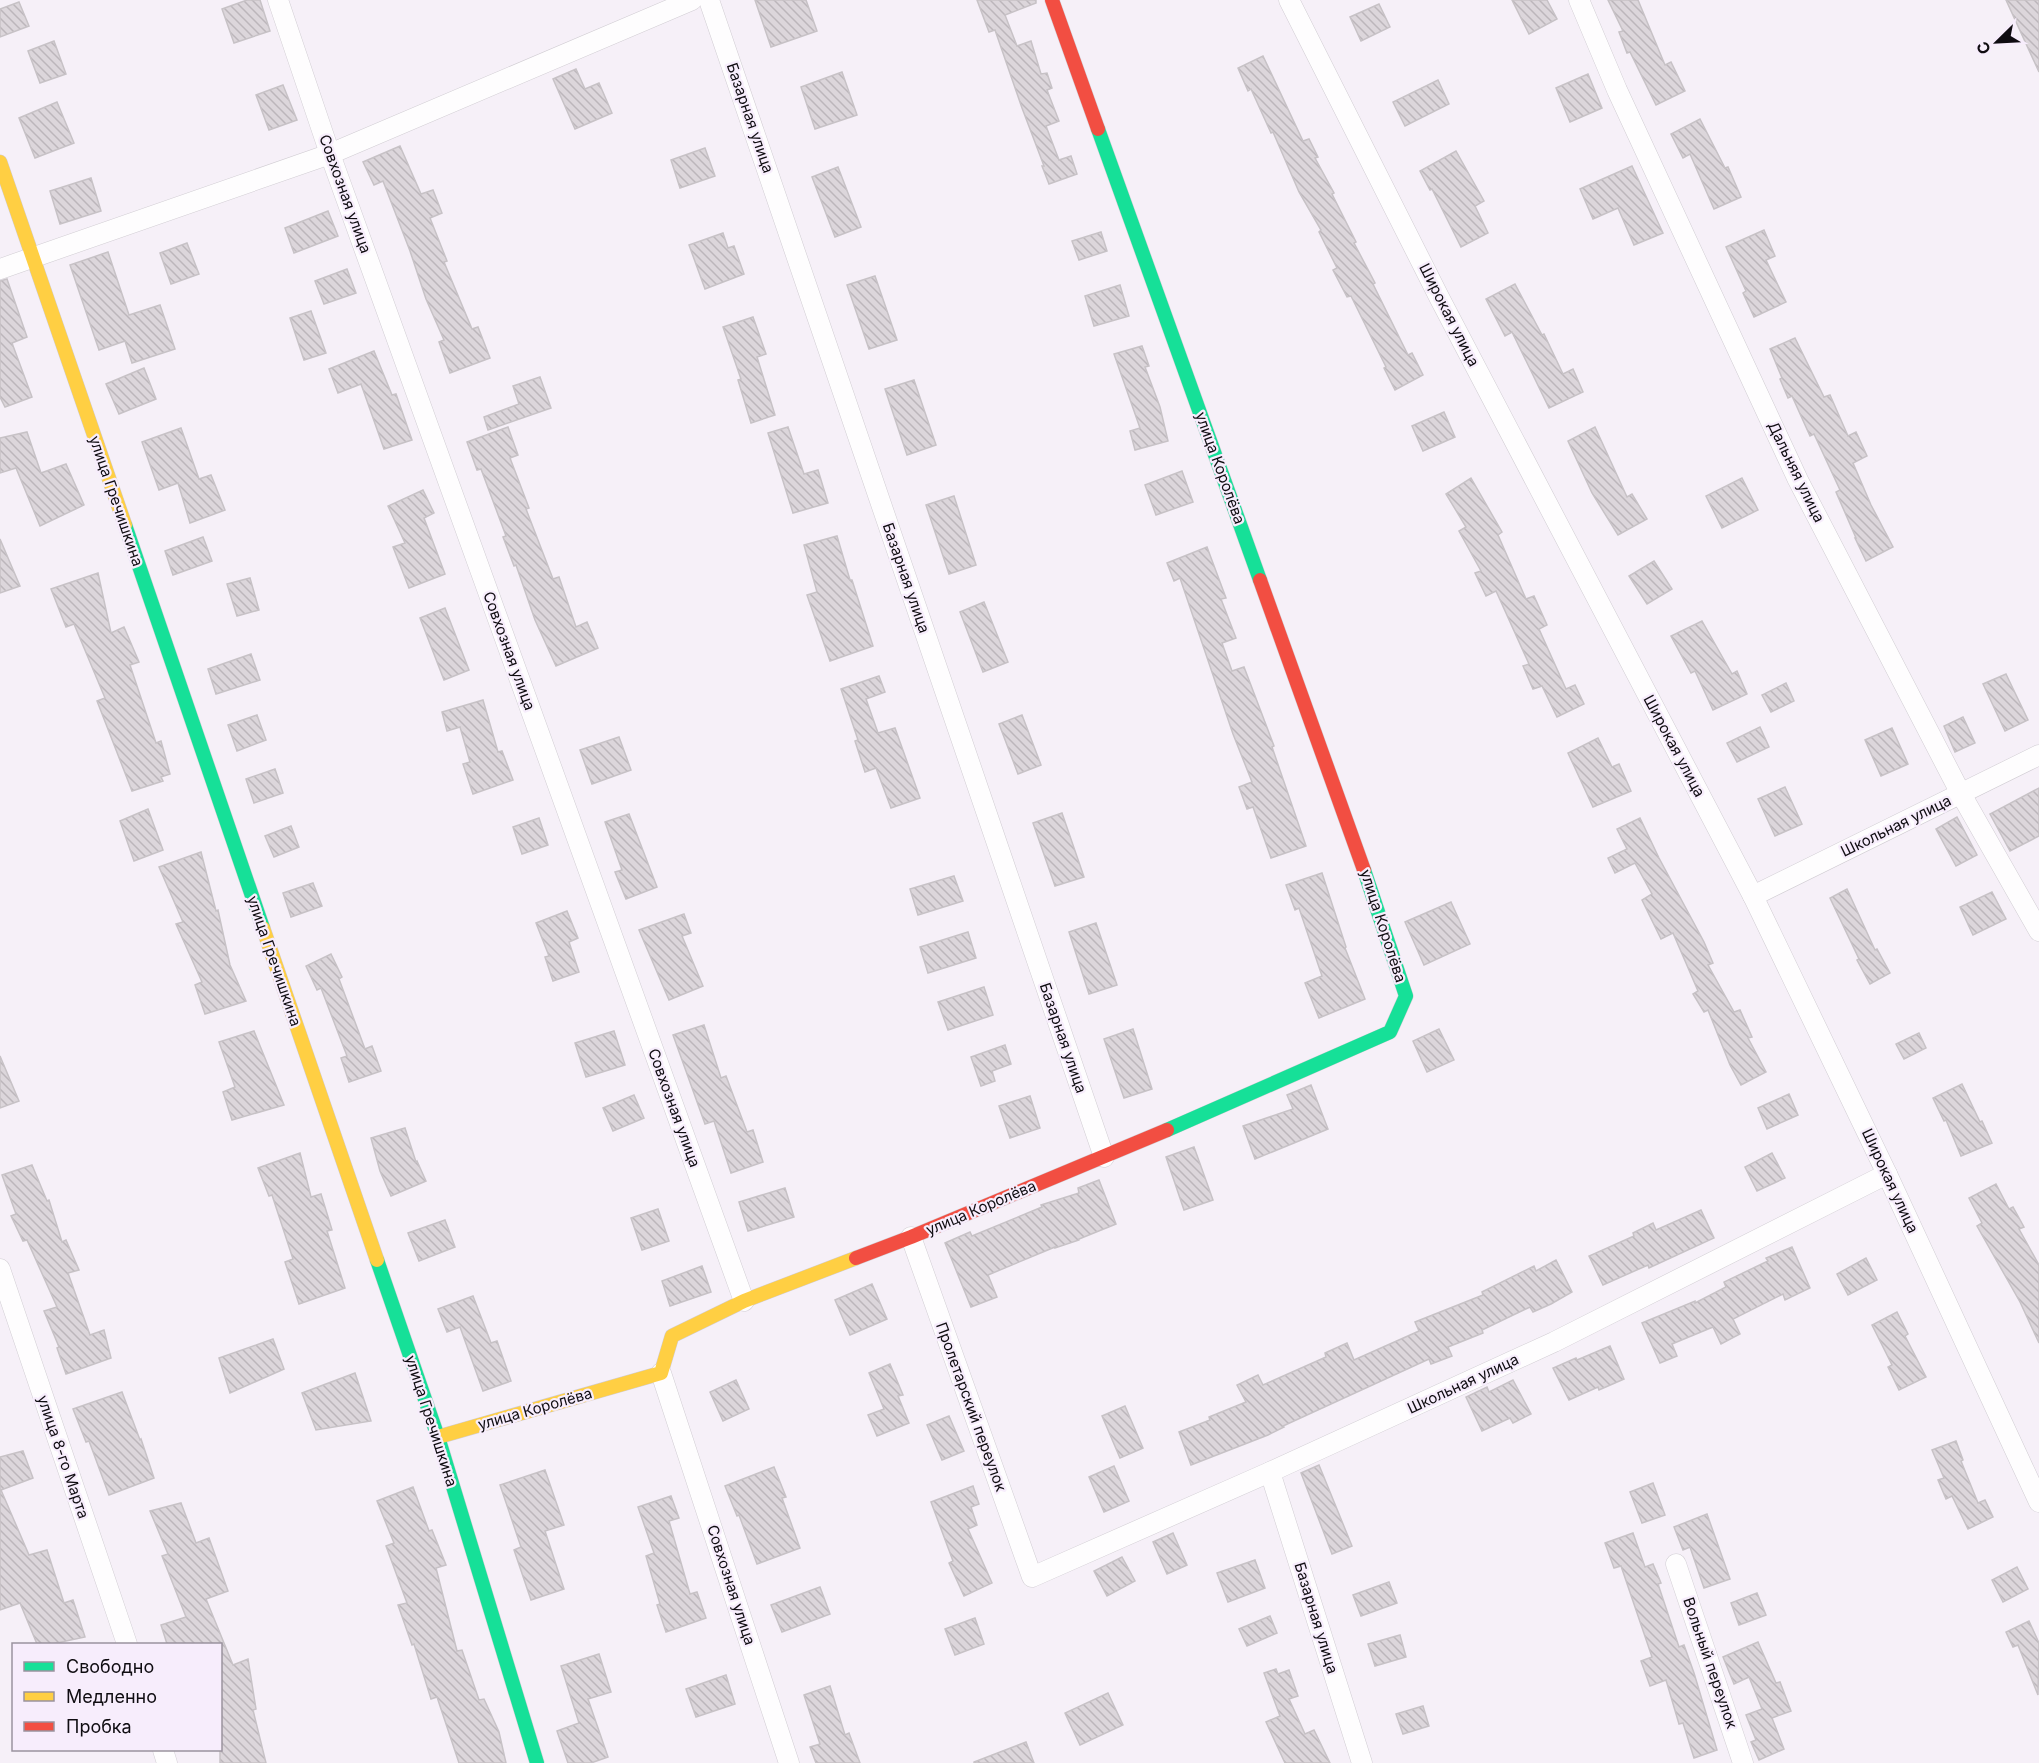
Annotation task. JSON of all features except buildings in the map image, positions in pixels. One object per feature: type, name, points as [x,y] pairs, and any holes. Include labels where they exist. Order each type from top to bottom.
[{"type":"street","name":"Совхозная улица","points":[[278,0],[330,154],[744,1301]]},
{"type":"street","points":[[0,269],[330,154],[692,0]]},
{"type":"street","name":"Базарная улица","points":[[709,0],[1104,1157]]},
{"type":"street","name":"улица Королёва","points":[[438,1437],[661,1373],[672,1336],[744,1301],[911,1237],[1104,1157],[1390,1032],[1406,996],[1376,902],[1052,0]]},
{"type":"street","name":"Широкая улица","points":[[1289,0],[1440,298],[1753,896],[1887,1174],[2039,1502]]},
{"type":"street","name":"Дальняя улица","points":[[1579,0],[1617,90],[1798,480],[1960,794],[2039,931]]},
{"type":"street","name":"улица Гречишкина","points":[[0,162],[438,1437],[537,1763]]},
{"type":"street","name":"Школьная улица","points":[[1753,896],[2039,755]]},
{"type":"street","name":"Школьная улица","points":[[1032,1577],[1270,1472],[1554,1342],[1887,1174]]},
{"type":"street","name":"Пролетарский переулок","points":[[911,1237],[1032,1577]]},
{"type":"street","name":"улица 8-го Марта","points":[[0,1269],[127,1643]]},
{"type":"street","name":"Совхозная улица","points":[[661,1373],[789,1763]]},
{"type":"street","name":"Базарная улица","points":[[1270,1472],[1362,1763]]},
{"type":"street","name":"Вольный переулок","points":[[1676,1564],[1743,1763]]},
{"type":"traffic: fast","points":[[1098,129],[1260,580]]},
{"type":"traffic: fast","points":[[125,525],[263,928]]},
{"type":"traffic: fast","points":[[1167,1130],[1390,1032],[1406,996],[1364,870]]},
{"type":"traffic: fast","points":[[377,1260],[438,1437],[537,1763]]},
{"type":"traffic: slow","points":[[0,162],[125,525]]},
{"type":"traffic: slow","points":[[263,928],[377,1260]]},
{"type":"traffic: slow","points":[[438,1437],[661,1373],[672,1336],[744,1301],[856,1258]]},
{"type":"traffic: jam","points":[[1052,0],[1098,129]]},
{"type":"traffic: jam","points":[[1260,580],[1364,870]]},
{"type":"traffic: jam","points":[[856,1258],[1167,1130]]}]
